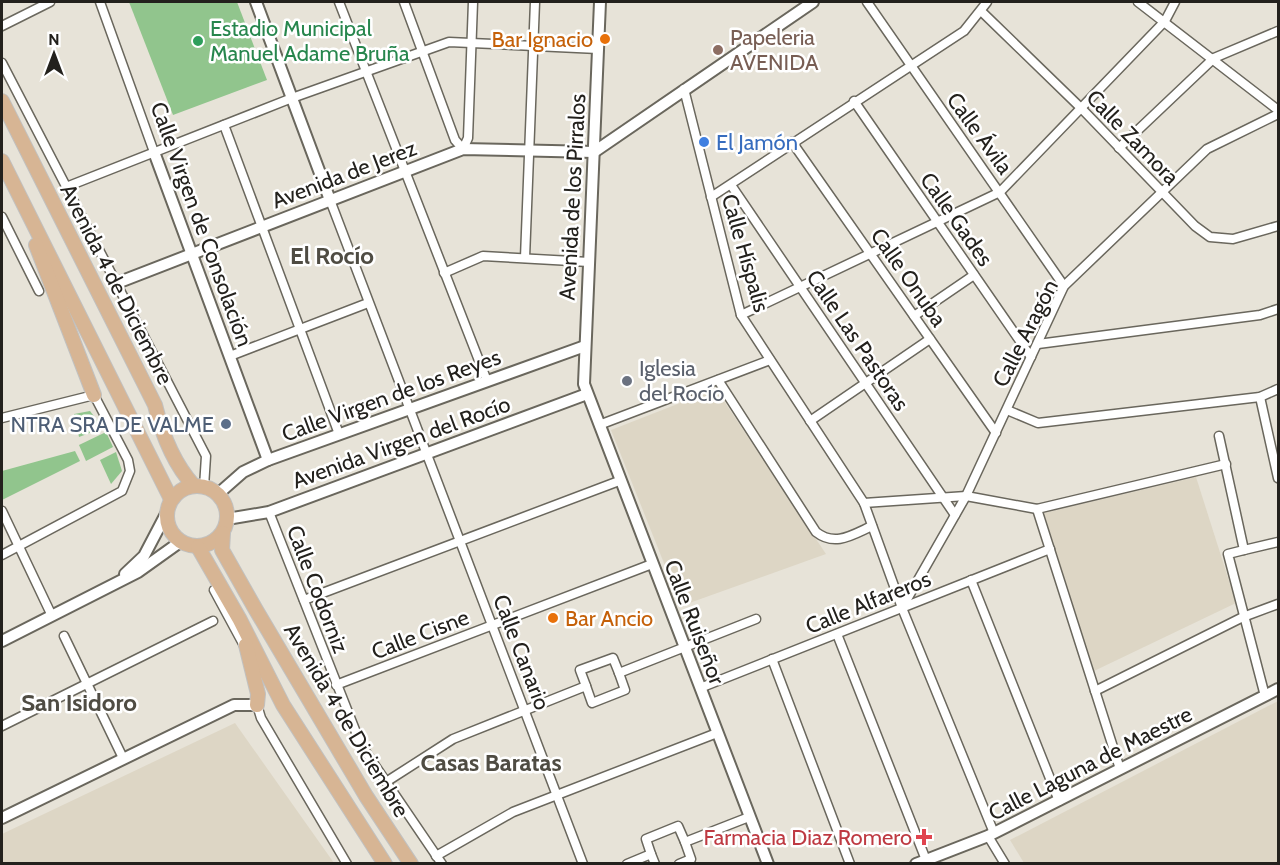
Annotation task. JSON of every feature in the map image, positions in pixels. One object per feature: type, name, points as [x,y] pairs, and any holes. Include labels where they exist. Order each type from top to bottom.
[{"type":"main road","name":"Avenida 4 de Diciembre","points":[[2,100],[155,405],[168,445],[183,473],[199,486]]},
{"type":"main road","name":"Avenida 4 de Diciembre","points":[[2,161],[171,499]]},
{"type":"main road","points":[[9,176],[94,395]]},
{"type":"main road","points":[[199,486],[218,494],[224,501],[227,519],[223,533],[198,547],[180,542],[170,530],[166,514],[171,499],[179,491],[199,486]]},
{"type":"main road","name":"Avenida 4 de Diciembre","points":[[223,533],[222,550],[256,610],[366,795],[411,864]]},
{"type":"main road","name":"Avenida 4 de Diciembre","points":[[198,547],[240,620],[283,705],[385,864]]},
{"type":"main road","points":[[240,620],[258,694],[257,705]]},
{"type":"street","points":[[2,26],[50,2]]},
{"type":"street","name":"Calle Virgen de Consolación","points":[[100,2],[268,460]]},
{"type":"street","points":[[339,2],[487,381]]},
{"type":"street","points":[[404,2],[455,140],[463,149],[468,138],[473,2]]},
{"type":"street","points":[[525,258],[535,2]]},
{"type":"street","name":"Avenida de los Pirralos","points":[[587,394],[584,384],[585,346],[600,2]]},
{"type":"street","points":[[594,152],[813,2]]},
{"type":"street","name":"Calle Ávila","points":[[867,2],[1064,286]]},
{"type":"street","points":[[711,197],[854,101],[964,31],[987,2]]},
{"type":"street","points":[[1138,2],[1214,58],[1278,112]]},
{"type":"street","points":[[741,315],[799,285],[1000,192],[1165,21],[1175,2]]},
{"type":"street","points":[[260,3],[330,200]]},
{"type":"street","name":"Calle Zamora","points":[[981,11],[1082,109],[1195,226],[1210,237],[1233,239],[1278,225]]},
{"type":"street","points":[[1119,148],[1214,58],[1278,31]]},
{"type":"street","points":[[66,187],[292,98],[449,42],[598,49]]},
{"type":"street","points":[[2,63],[117,284],[135,325],[206,456],[199,486]]},
{"type":"street","name":"Calle Híspalis","points":[[684,89],[741,315],[864,503],[902,608],[991,835],[1005,864]]},
{"type":"street","name":"Calle Gades","points":[[854,101],[1031,357]]},
{"type":"street","name":"Calle Aragón","points":[[902,608],[966,496],[1064,286],[1207,150],[1278,112]]},
{"type":"street","points":[[224,125],[339,434]]},
{"type":"street","name":"Calle Onuba","points":[[792,142],[996,433]]},
{"type":"street","name":"Avenida de Jerez","points":[[117,284],[463,149],[594,152]]},
{"type":"street","name":"Calle Las Pastoras","points":[[731,185],[955,515]]},
{"type":"street","name":"Calle Canario","points":[[330,200],[583,864]]},
{"type":"street","points":[[2,217],[39,291]]},
{"type":"street","points":[[444,273],[483,256],[589,262]]},
{"type":"street","points":[[914,316],[974,274]]},
{"type":"street","points":[[230,356],[368,303]]},
{"type":"street","points":[[1038,344],[1260,315],[1278,309]]},
{"type":"street","points":[[810,421],[930,339]]},
{"type":"street","name":"Calle Virgen de los Reyes","points":[[218,494],[243,472],[268,460],[585,346]]},
{"type":"street","points":[[599,425],[770,360]]},
{"type":"street","points":[[718,380],[816,532],[826,540],[837,541],[872,526]]},
{"type":"street","points":[[1006,410],[1038,423],[1260,397],[1278,389]]},
{"type":"street","name":"Calle Ruiseñor","points":[[587,394],[768,864]]},
{"type":"street","name":"Avenida Virgen del Rocío","points":[[227,519],[269,512],[587,394]]},
{"type":"street","points":[[2,418],[94,395],[128,460],[130,471],[122,491],[2,555]]},
{"type":"street","points":[[1260,397],[1277,461],[1278,478]]},
{"type":"street","points":[[1219,436],[1244,550]]},
{"type":"street","points":[[864,503],[966,496],[1037,509],[1226,464]]},
{"type":"street","points":[[304,600],[619,481]]},
{"type":"street","points":[[1037,509],[1120,770]]},
{"type":"street","points":[[2,512],[52,616]]},
{"type":"street","name":"Calle Codorniz","points":[[269,512],[361,745],[442,864]]},
{"type":"street","points":[[123,577],[144,556],[166,514]]},
{"type":"street","points":[[2,641],[149,565],[180,542]]},
{"type":"street","points":[[1265,696],[1228,554],[1278,542]]},
{"type":"street","name":"Calle Alfareros","points":[[700,688],[1050,549]]},
{"type":"street","name":"Calle Cisne","points":[[336,685],[652,564]]},
{"type":"street","points":[[971,580],[1059,801]]},
{"type":"street","points":[[214,590],[248,654]]},
{"type":"street","points":[[1095,691],[1243,617],[1278,604]]},
{"type":"street","points":[[619,673],[685,649],[756,619]]},
{"type":"street","points":[[2,726],[213,621]]},
{"type":"street","points":[[837,634],[921,862]]},
{"type":"street","points":[[64,636],[123,758]]},
{"type":"street","points":[[613,658],[619,673],[625,690],[592,703],[580,670],[613,658]]},
{"type":"street","points":[[772,659],[850,864]]},
{"type":"street","points":[[386,782],[453,739],[586,686]]},
{"type":"street","name":"Calle Laguna de Maestre","points":[[921,862],[991,835],[1278,689]]},
{"type":"street","points":[[2,818],[234,705],[257,705],[261,718],[347,864]]},
{"type":"street","points":[[436,856],[495,821],[556,794],[717,733]]},
{"type":"street","points":[[685,842],[750,817]]},
{"type":"street","points":[[655,864],[646,839],[678,826],[691,859],[679,864]]},
{"type":"street","points":[[627,864],[651,854]]},
{"type":"shaded area","points":[[716,389],[826,554],[681,606],[611,430]]},
{"type":"shaded area","points":[[1196,477],[1236,603],[1094,671],[1044,513]]},
{"type":"shaded area","points":[[1278,701],[1278,863],[1024,863],[1010,840]]},
{"type":"shaded area","points":[[235,723],[334,863],[2,863],[2,834]]},
{"type":"green space","name":"Estadio Municipal Manuel Adame Bruña","points":[[129,2],[237,2],[267,80],[173,115]]},
{"type":"green space","points":[[90,411],[103,428],[79,437],[74,414]]},
{"type":"green space","points":[[106,432],[113,447],[86,461],[79,445]]},
{"type":"green space","points":[[75,451],[80,461],[2,500],[2,471]]},
{"type":"green space","points":[[116,452],[122,471],[111,484],[100,460]]},
{"type":"place","name":"Bar Ignacio","points":[[605,39]]},
{"type":"place","name":"Estadio Municipal Manuel Adame Bruña","points":[[198,41]]},
{"type":"place","name":"Papeleria AVENIDA","points":[[718,50]]},
{"type":"place","name":"El Jamón","points":[[704,142]]},
{"type":"place","name":"Iglesia del Rocío","points":[[627,381]]},
{"type":"place","name":"NTRA SRA DE VALME","points":[[226,424]]},
{"type":"place","name":"Bar Ancio","points":[[553,618]]},
{"type":"place","name":"Farmacia Diaz Romero","points":[[924,837]]},
{"type":"district","name":"El Rocío","points":[[332,256]]},
{"type":"district","name":"San Isidoro","points":[[79,703]]},
{"type":"district","name":"Casas Baratas","points":[[491,763]]}]
